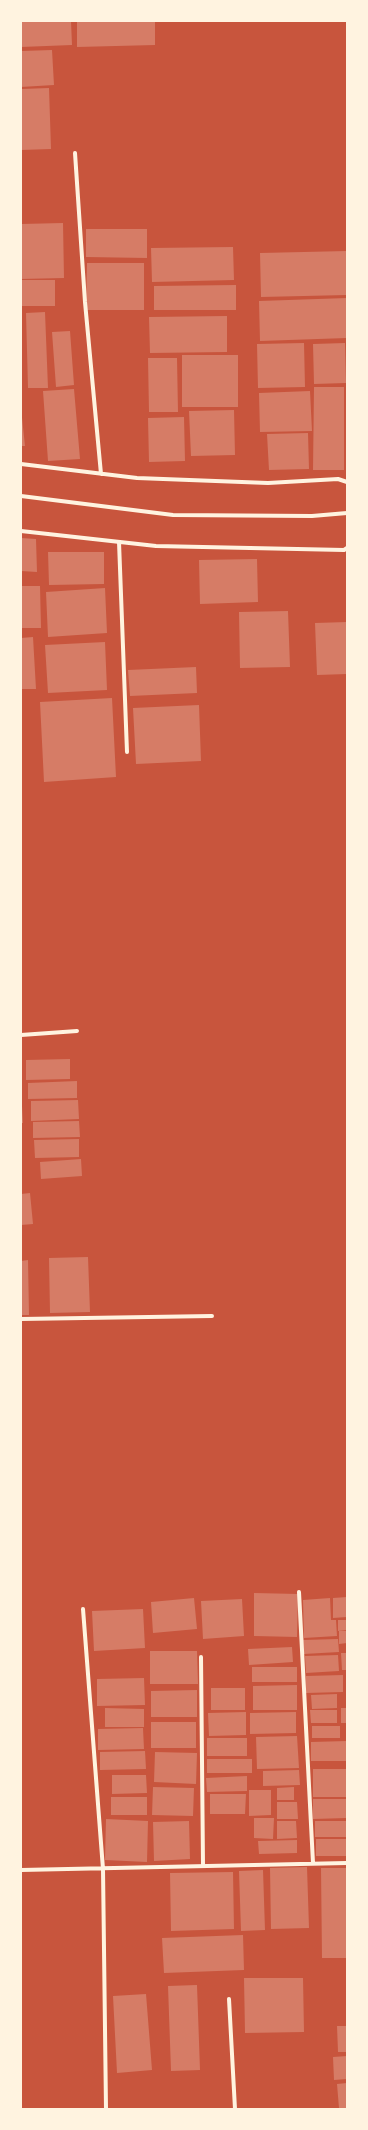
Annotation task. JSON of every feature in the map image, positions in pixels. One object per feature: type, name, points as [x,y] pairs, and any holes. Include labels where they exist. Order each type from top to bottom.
[{"type":"street","points":[[75,154],[85,302],[101,474]]},
{"type":"street","points":[[21,464],[137,478],[268,483],[338,479],[347,482]]},
{"type":"street","points":[[21,496],[173,515],[312,516],[347,513]]},
{"type":"street","points":[[21,531],[156,546],[344,550],[347,548]]},
{"type":"street","points":[[119,542],[127,752]]},
{"type":"street","points":[[21,1035],[77,1031]]},
{"type":"street","points":[[21,1319],[212,1316]]},
{"type":"street","points":[[299,1592],[313,1863]]},
{"type":"street","points":[[82,1609],[103,1869],[106,2109]]},
{"type":"street","points":[[201,1657],[203,1865]]},
{"type":"street","points":[[21,1870],[347,1863]]},
{"type":"street","points":[[230,1998],[235,2109]]},
{"type":"building","points":[[21,21],[71,21],[72,45],[21,47]]},
{"type":"building","points":[[77,21],[155,21],[155,45],[77,47]]},
{"type":"building","points":[[52,50],[54,85],[21,87],[21,51]]},
{"type":"building","points":[[49,88],[51,149],[21,150],[21,89]]},
{"type":"building","points":[[63,223],[64,278],[21,279],[21,224]]},
{"type":"building","points":[[86,229],[147,229],[147,258],[86,257]]},
{"type":"building","points":[[233,247],[234,280],[152,282],[151,248]]},
{"type":"building","points":[[347,251],[347,295],[261,297],[260,253]]},
{"type":"building","points":[[87,263],[144,263],[144,310],[86,310]]},
{"type":"building","points":[[21,280],[55,280],[55,306],[21,306]]},
{"type":"building","points":[[236,285],[236,310],[154,310],[154,286]]},
{"type":"building","points":[[347,298],[347,338],[260,341],[259,301]]},
{"type":"building","points":[[45,312],[48,388],[28,388],[26,313]]},
{"type":"building","points":[[227,316],[227,352],[150,353],[149,317]]},
{"type":"building","points":[[70,331],[74,385],[56,387],[52,332]]},
{"type":"building","points":[[304,343],[305,387],[258,388],[257,344]]},
{"type":"building","points":[[345,343],[346,383],[314,384],[313,344]]},
{"type":"building","points":[[182,355],[238,355],[238,407],[182,407]]},
{"type":"building","points":[[148,358],[177,358],[178,412],[149,412]]},
{"type":"building","points":[[314,387],[344,387],[344,470],[313,470]]},
{"type":"building","points":[[74,389],[80,459],[48,461],[43,391]]},
{"type":"building","points":[[310,391],[312,431],[260,432],[259,393]]},
{"type":"building","points":[[21,408],[25,446],[21,446]]},
{"type":"building","points":[[234,410],[235,455],[191,456],[189,411]]},
{"type":"building","points":[[184,417],[185,461],[149,462],[148,418]]},
{"type":"building","points":[[308,433],[309,469],[269,470],[267,434]]},
{"type":"building","points":[[21,538],[36,539],[37,572],[21,571]]},
{"type":"building","points":[[48,552],[104,552],[104,584],[49,585]]},
{"type":"building","points":[[257,559],[258,602],[200,604],[199,560]]},
{"type":"building","points":[[21,586],[40,586],[41,628],[21,628]]},
{"type":"building","points":[[105,588],[107,633],[48,637],[46,592]]},
{"type":"building","points":[[288,611],[290,667],[240,668],[239,612]]},
{"type":"building","points":[[347,622],[347,674],[317,675],[315,623]]},
{"type":"building","points":[[33,637],[36,689],[21,689],[21,638]]},
{"type":"building","points":[[105,642],[107,690],[48,693],[45,645]]},
{"type":"building","points":[[196,667],[197,693],[130,696],[128,670]]},
{"type":"building","points":[[112,698],[116,777],[44,782],[40,702]]},
{"type":"building","points":[[199,705],[201,761],[136,764],[133,708]]},
{"type":"building","points":[[70,1059],[70,1079],[26,1080],[26,1060]]},
{"type":"building","points":[[77,1081],[77,1098],[28,1099],[28,1083]]},
{"type":"building","points":[[78,1100],[79,1119],[31,1121],[31,1101]]},
{"type":"building","points":[[22,1106],[23,1123],[21,1123]]},
{"type":"building","points":[[79,1121],[80,1137],[33,1138],[33,1122]]},
{"type":"building","points":[[79,1139],[79,1157],[35,1158],[34,1140]]},
{"type":"building","points":[[81,1159],[82,1176],[41,1179],[40,1162]]},
{"type":"building","points":[[30,1193],[33,1224],[21,1225],[21,1194]]},
{"type":"building","points":[[88,1257],[90,1312],[50,1313],[49,1258]]},
{"type":"building","points":[[28,1260],[29,1315],[21,1315],[21,1261]]},
{"type":"building","points":[[254,1593],[298,1594],[297,1637],[254,1636]]},
{"type":"building","points":[[347,1597],[347,1617],[333,1618],[333,1598]]},
{"type":"building","points":[[194,1598],[197,1629],[153,1633],[151,1602]]},
{"type":"building","points":[[330,1598],[331,1620],[336,1620],[337,1636],[304,1638],[303,1600]]},
{"type":"building","points":[[242,1599],[244,1636],[203,1639],[201,1601]]},
{"type":"building","points":[[143,1609],[145,1648],[94,1651],[92,1611]]},
{"type":"building","points":[[338,1620],[347,1620],[347,1630],[338,1631]]},
{"type":"building","points":[[339,1631],[347,1631],[347,1643],[339,1644]]},
{"type":"building","points":[[338,1639],[339,1652],[304,1654],[303,1640]]},
{"type":"building","points":[[292,1647],[293,1662],[249,1665],[248,1649]]},
{"type":"building","points":[[150,1651],[197,1651],[198,1684],[150,1684]]},
{"type":"building","points":[[341,1653],[347,1653],[347,1670],[342,1670]]},
{"type":"building","points":[[338,1655],[339,1671],[306,1673],[305,1656]]},
{"type":"building","points":[[252,1667],[297,1667],[297,1682],[252,1682]]},
{"type":"building","points":[[343,1675],[343,1692],[306,1693],[306,1676]]},
{"type":"building","points":[[144,1678],[145,1705],[97,1706],[97,1679]]},
{"type":"building","points":[[297,1685],[297,1710],[253,1710],[253,1686]]},
{"type":"building","points":[[211,1688],[245,1688],[245,1710],[211,1710]]},
{"type":"building","points":[[197,1690],[197,1717],[151,1717],[151,1691]]},
{"type":"building","points":[[337,1694],[337,1708],[312,1709],[311,1695]]},
{"type":"building","points":[[105,1708],[144,1709],[144,1727],[105,1727]]},
{"type":"building","points":[[341,1708],[347,1708],[347,1723],[341,1723]]},
{"type":"building","points":[[310,1710],[337,1710],[337,1723],[311,1723]]},
{"type":"building","points":[[246,1712],[246,1735],[209,1736],[208,1713]]},
{"type":"building","points":[[296,1712],[296,1733],[250,1734],[250,1713]]},
{"type":"building","points":[[151,1722],[196,1722],[196,1748],[151,1748]]},
{"type":"building","points":[[312,1726],[340,1726],[340,1738],[312,1738]]},
{"type":"building","points":[[143,1728],[144,1749],[98,1750],[98,1729]]},
{"type":"building","points":[[297,1736],[299,1768],[257,1769],[256,1737]]},
{"type":"building","points":[[207,1738],[247,1738],[247,1756],[207,1756]]},
{"type":"building","points":[[347,1741],[347,1761],[311,1761],[311,1742]]},
{"type":"building","points":[[145,1751],[146,1769],[100,1770],[100,1752]]},
{"type":"building","points":[[155,1752],[197,1753],[196,1784],[154,1782]]},
{"type":"building","points":[[207,1759],[252,1759],[252,1773],[207,1773]]},
{"type":"building","points":[[313,1769],[347,1769],[347,1797],[313,1797]]},
{"type":"building","points":[[299,1770],[300,1785],[263,1786],[263,1771]]},
{"type":"building","points":[[112,1775],[146,1775],[147,1793],[112,1794]]},
{"type":"building","points":[[247,1776],[247,1791],[207,1792],[206,1778]]},
{"type":"building","points":[[153,1787],[194,1788],[193,1816],[152,1815]]},
{"type":"building","points":[[294,1787],[294,1800],[277,1800],[277,1788]]},
{"type":"building","points":[[249,1790],[271,1790],[271,1815],[249,1816]]},
{"type":"building","points":[[210,1794],[246,1794],[245,1814],[210,1814]]},
{"type":"building","points":[[111,1797],[147,1797],[147,1815],[111,1815]]},
{"type":"building","points":[[313,1799],[347,1799],[347,1818],[313,1819]]},
{"type":"building","points":[[277,1802],[297,1802],[298,1819],[277,1819]]},
{"type":"building","points":[[254,1818],[274,1818],[273,1839],[254,1838]]},
{"type":"building","points":[[106,1819],[148,1821],[147,1862],[105,1860]]},
{"type":"building","points":[[189,1821],[190,1859],[154,1861],[153,1822]]},
{"type":"building","points":[[277,1821],[296,1821],[297,1838],[277,1839]]},
{"type":"building","points":[[315,1821],[347,1821],[347,1837],[315,1837]]},
{"type":"building","points":[[316,1839],[347,1839],[347,1856],[316,1856]]},
{"type":"building","points":[[297,1840],[297,1853],[259,1854],[258,1841]]},
{"type":"building","points":[[307,1867],[309,1928],[271,1929],[270,1868]]},
{"type":"building","points":[[321,1868],[347,1868],[347,1958],[322,1958]]},
{"type":"building","points":[[263,1870],[265,1930],[241,1931],[239,1871]]},
{"type":"building","points":[[233,1872],[234,1929],[171,1931],[170,1873]]},
{"type":"building","points":[[243,1935],[244,1970],[164,1973],[162,1938]]},
{"type":"building","points":[[244,1978],[303,1978],[304,2032],[245,2033]]},
{"type":"building","points":[[197,1985],[200,2070],[171,2071],[168,1986]]},
{"type":"building","points":[[146,1994],[152,2070],[117,2073],[113,1996]]},
{"type":"building","points":[[337,2026],[347,2026],[347,2052],[338,2052]]},
{"type":"building","points":[[347,2056],[347,2079],[334,2080],[333,2057]]},
{"type":"building","points":[[347,2083],[347,2108],[339,2108],[337,2084]]}]
